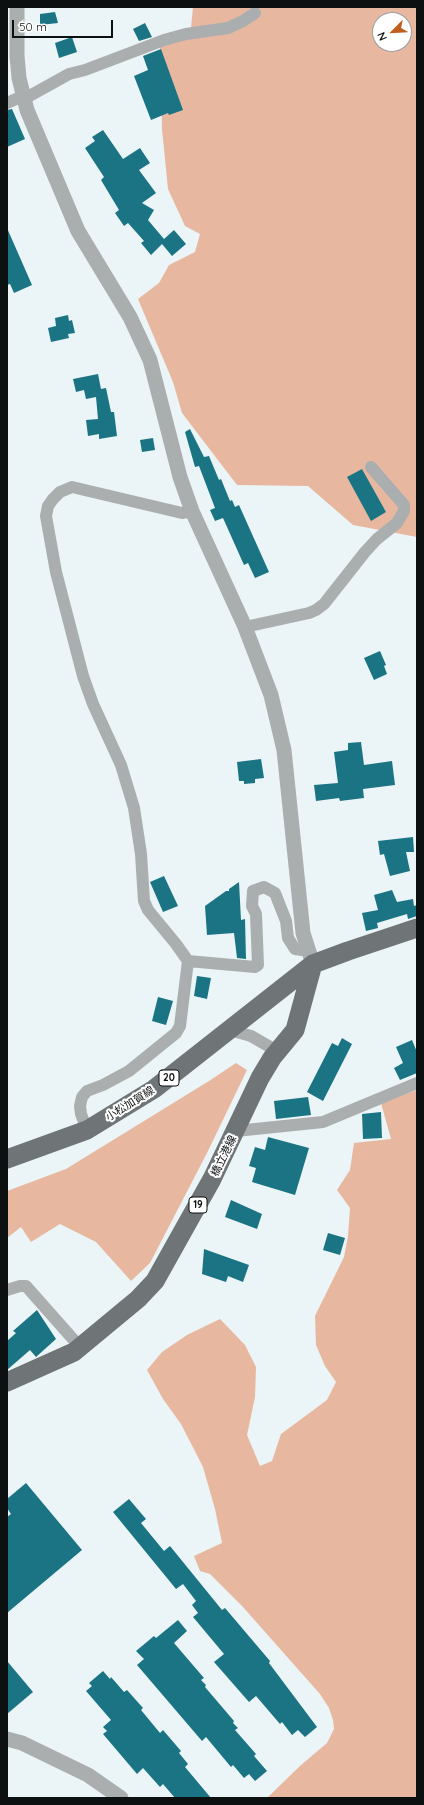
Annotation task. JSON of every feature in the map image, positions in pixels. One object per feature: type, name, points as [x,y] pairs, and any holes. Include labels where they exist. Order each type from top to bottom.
[{"type":"main road","points":[[311,958],[348,951],[417,928]]},
{"type":"main road","name":"小松加賀線","points":[[7,1159],[87,1130],[154,1090],[230,1030],[311,958]]},
{"type":"main road","name":"橋立港線","points":[[7,1382],[50,1364],[80,1347],[138,1299],[155,1281],[212,1179],[260,1078],[272,1058],[295,1030],[311,958]]},
{"type":"street","points":[[17,7],[17,56],[23,98],[78,231],[130,317],[150,360],[180,477],[192,511],[245,627],[271,695],[284,750],[303,933],[311,958]]},
{"type":"street","points":[[7,103],[23,98],[69,74],[86,70],[164,40],[186,34],[228,28],[255,13]]},
{"type":"street","points":[[245,627],[309,613],[316,610],[324,604],[377,539],[397,523],[404,511],[404,505],[371,467]]},
{"type":"street","points":[[87,1130],[80,1114],[80,1106],[82,1097],[87,1091],[103,1085],[129,1071],[176,1034],[180,1026],[188,961],[148,910],[144,901],[141,854],[134,808],[121,765],[93,704],[83,676],[56,572],[46,516],[48,506],[52,499],[60,492],[72,487],[176,512],[182,513],[192,511]]},
{"type":"street","points":[[188,961],[258,965],[256,914],[252,906],[252,898],[253,891],[264,887],[275,893],[286,920],[288,938],[295,949],[311,958]]},
{"type":"street","points":[[230,1030],[251,1036],[270,1047],[272,1058]]},
{"type":"street","points":[[236,1131],[323,1122],[417,1083]]},
{"type":"street","points":[[7,1290],[26,1286],[80,1347]]},
{"type":"street","points":[[7,1739],[22,1743],[88,1775],[121,1798]]},
{"type":"shaded area","points":[[193,7],[417,7],[417,537],[353,525],[308,486],[237,485],[182,413],[173,382],[138,299],[159,283],[169,265],[195,252],[200,234],[185,226],[168,189],[162,129],[160,45],[190,38]]},
{"type":"shaded area","points":[[236,1063],[247,1070],[207,1153],[150,1263],[131,1281],[96,1242],[60,1224],[31,1242],[21,1227],[7,1238],[7,1191],[66,1169]]},
{"type":"shaded area","points":[[417,1090],[417,1798],[267,1798],[301,1765],[327,1743],[334,1729],[333,1720],[329,1708],[320,1694],[242,1606],[210,1574],[200,1571],[194,1556],[222,1543],[215,1509],[203,1467],[181,1424],[163,1399],[147,1370],[162,1352],[187,1335],[220,1319],[245,1345],[256,1367],[255,1397],[247,1435],[260,1466],[272,1461],[281,1434],[327,1400],[336,1382],[325,1366],[316,1345],[315,1316],[344,1257],[348,1236],[350,1208],[337,1190],[350,1170],[354,1143],[391,1139],[381,1103]]},
{"type":"building","points":[[55,12],[58,23],[40,25],[40,14]]},
{"type":"building","points":[[145,23],[152,37],[139,41],[133,29]]},
{"type":"building","points":[[72,37],[77,52],[59,58],[55,43]]},
{"type":"building","points":[[161,49],[183,110],[169,115],[168,113],[151,120],[134,76],[148,70],[143,56]]},
{"type":"building","points":[[12,109],[25,139],[7,147],[7,110]]},
{"type":"building","points":[[103,130],[123,159],[140,148],[150,163],[139,170],[156,193],[142,203],[154,210],[148,220],[164,239],[174,230],[186,244],[172,256],[162,244],[151,255],[141,243],[144,241],[128,223],[124,226],[115,213],[119,210],[101,180],[104,177],[85,148],[95,141],[92,137]]},
{"type":"building","points":[[7,228],[32,285],[14,293],[10,284],[7,285]]},
{"type":"building","points":[[68,315],[69,321],[72,320],[75,333],[68,334],[69,338],[51,342],[48,328],[56,326],[55,318]]},
{"type":"building","points":[[98,374],[101,389],[106,388],[111,412],[114,412],[117,436],[99,439],[99,434],[88,436],[86,420],[98,419],[96,397],[86,399],[84,390],[76,392],[73,379]]},
{"type":"building","points":[[190,429],[204,457],[209,456],[230,501],[232,500],[235,507],[239,505],[269,572],[255,578],[248,563],[244,565],[223,518],[215,521],[210,510],[215,508],[199,466],[195,467],[185,432]]},
{"type":"building","points":[[153,438],[155,450],[142,452],[140,440]]},
{"type":"building","points":[[362,469],[386,512],[371,521],[347,477]]},
{"type":"building","points":[[380,651],[386,665],[384,666],[387,674],[374,680],[364,658]]},
{"type":"building","points":[[361,742],[364,765],[392,761],[395,785],[363,789],[364,798],[340,801],[339,798],[316,801],[314,785],[338,783],[334,752],[348,750],[348,743]]},
{"type":"building","points":[[261,759],[264,778],[255,779],[255,783],[244,784],[244,781],[239,781],[237,762]]},
{"type":"building","points":[[413,837],[414,852],[406,852],[410,871],[390,876],[384,854],[380,855],[378,841]]},
{"type":"building","points":[[164,876],[178,906],[163,912],[150,882]]},
{"type":"building","points":[[239,882],[241,920],[245,919],[246,959],[237,958],[234,933],[207,935],[205,906],[226,891],[229,891],[229,889]]},
{"type":"building","points":[[392,890],[397,902],[413,899],[414,906],[417,905],[417,916],[408,919],[407,914],[377,923],[378,928],[366,931],[362,913],[378,910],[374,895]]},
{"type":"building","points":[[197,976],[211,978],[207,999],[194,996]]},
{"type":"building","points":[[158,997],[173,1001],[166,1025],[152,1021]]},
{"type":"building","points":[[342,1038],[352,1044],[323,1101],[307,1092],[332,1043],[338,1046]]},
{"type":"building","points":[[412,1040],[417,1052],[417,1073],[400,1080],[394,1068],[403,1063],[396,1047]]},
{"type":"building","points":[[308,1097],[311,1115],[276,1119],[274,1101]]},
{"type":"building","points":[[381,1112],[382,1138],[363,1139],[362,1114]]},
{"type":"building","points":[[268,1137],[309,1148],[295,1195],[252,1182],[256,1168],[249,1166],[255,1147],[265,1150]]},
{"type":"building","points":[[231,1200],[262,1214],[257,1229],[225,1217]]},
{"type":"building","points":[[328,1233],[345,1238],[340,1255],[323,1250]]},
{"type":"building","points":[[204,1249],[249,1265],[243,1282],[228,1276],[226,1282],[202,1274]]},
{"type":"building","points":[[37,1310],[56,1339],[36,1357],[30,1350],[7,1370],[7,1341],[16,1333],[13,1331]]},
{"type":"building","points":[[26,1483],[82,1550],[7,1613],[7,1517],[11,1514],[7,1508],[7,1499]]},
{"type":"building","points":[[129,1499],[146,1519],[141,1523],[164,1551],[170,1546],[222,1610],[225,1608],[270,1661],[269,1663],[317,1727],[305,1737],[298,1730],[292,1735],[282,1722],[280,1724],[256,1696],[249,1702],[214,1662],[224,1654],[193,1617],[198,1613],[192,1605],[196,1601],[183,1584],[176,1589],[113,1512]]},
{"type":"building","points":[[178,1620],[187,1631],[174,1643],[204,1678],[201,1680],[206,1685],[205,1687],[234,1721],[233,1723],[238,1728],[235,1730],[256,1754],[254,1756],[267,1771],[255,1781],[249,1774],[244,1778],[233,1765],[231,1767],[206,1737],[202,1741],[137,1665],[144,1659],[136,1651],[154,1636],[156,1638]]},
{"type":"building","points":[[7,1661],[33,1692],[7,1714]]},
{"type":"building","points":[[103,1671],[110,1679],[111,1677],[124,1692],[127,1690],[143,1708],[141,1710],[160,1733],[163,1730],[181,1751],[179,1753],[188,1764],[185,1767],[211,1798],[175,1798],[163,1784],[160,1787],[143,1768],[137,1774],[103,1734],[107,1731],[103,1727],[111,1720],[86,1691],[92,1686],[89,1683]]}]
